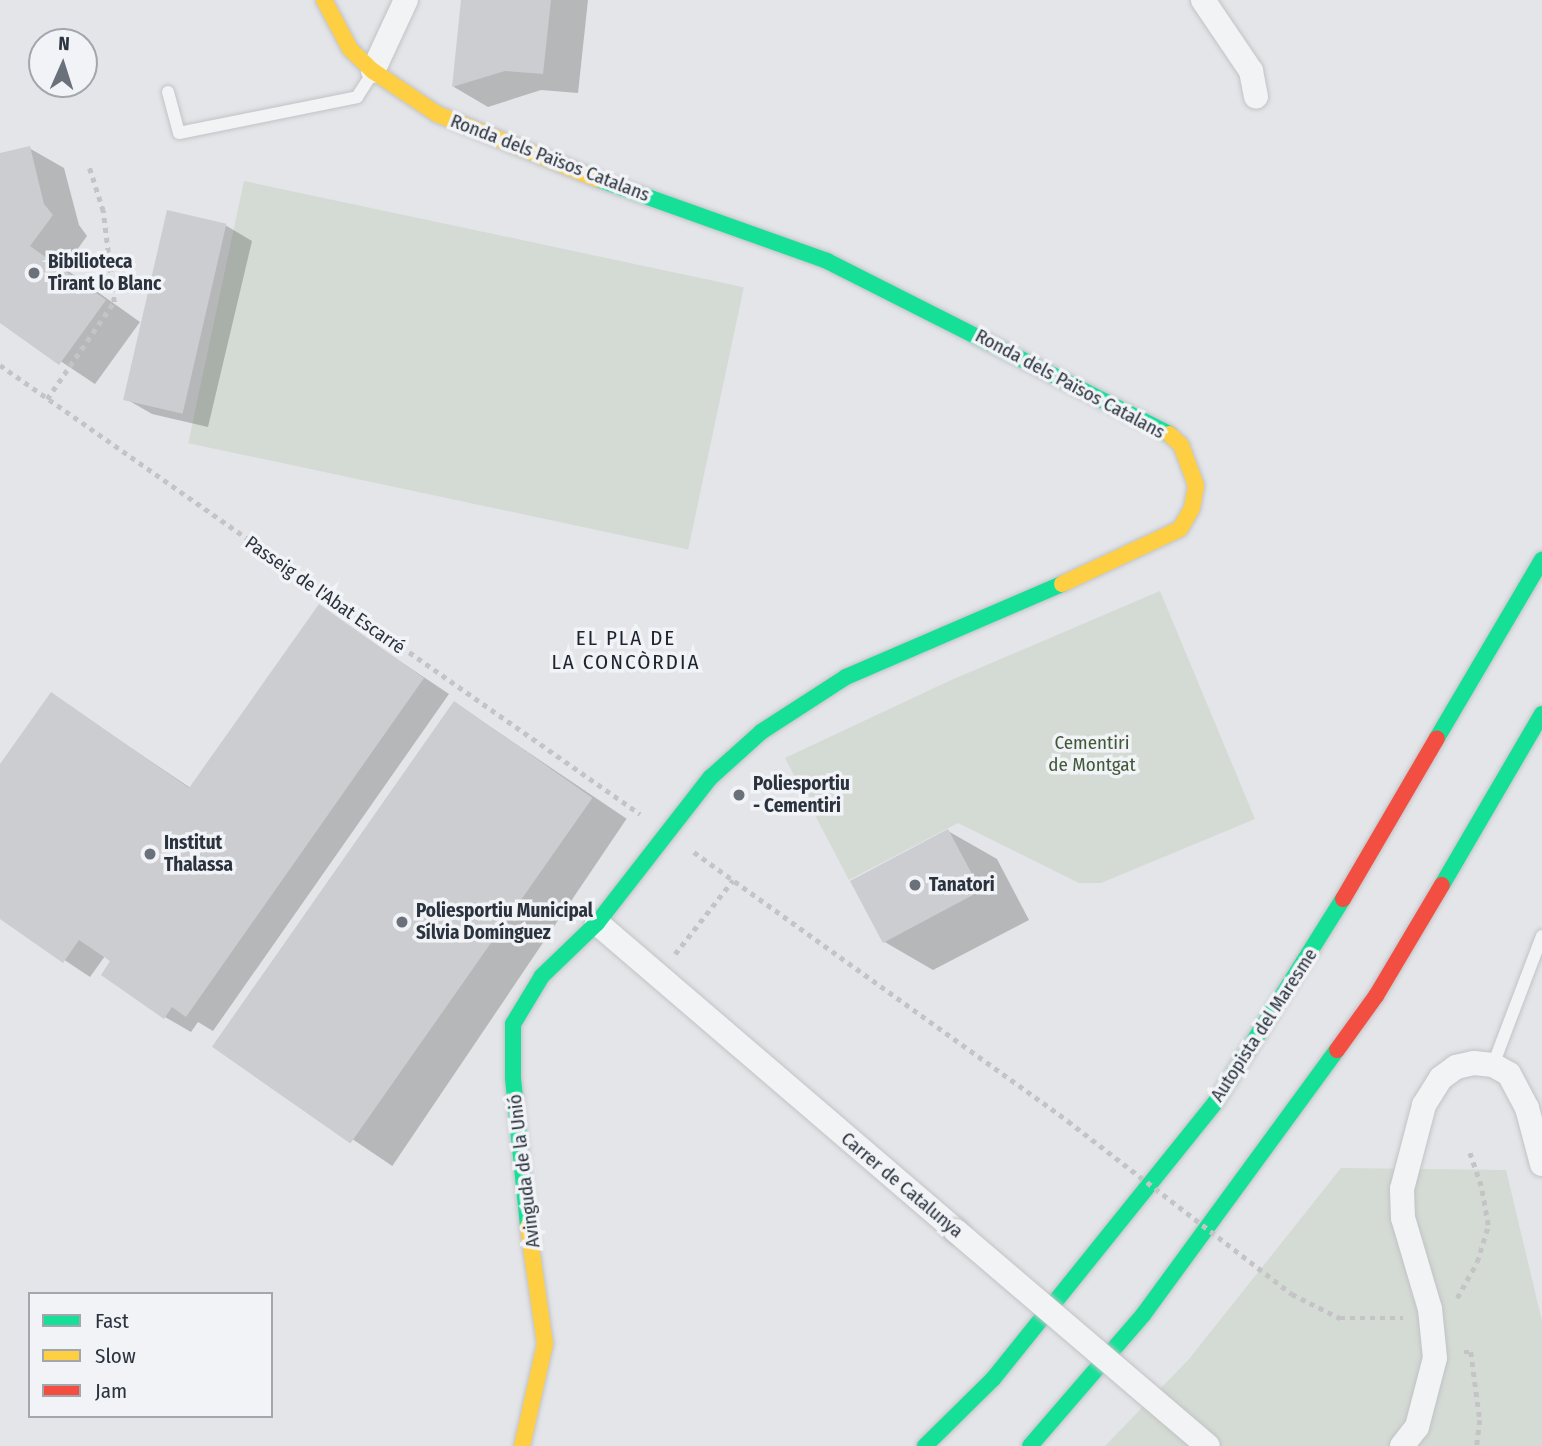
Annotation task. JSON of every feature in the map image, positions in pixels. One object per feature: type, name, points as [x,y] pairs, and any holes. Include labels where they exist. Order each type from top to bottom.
[{"type":"main road","name":"Ronda dels Països Catalans","points":[[324,0],[349,49],[373,71],[437,114],[528,153],[827,261],[1163,429],[1181,446],[1191,464],[1196,485],[1192,508],[1180,529],[1152,546],[846,677],[761,732],[710,778],[597,923]]},
{"type":"main road","name":"Autopista del Maresme","points":[[925,1446],[993,1379],[1215,1103],[1314,949],[1542,560]]},
{"type":"main road","points":[[1030,1446],[1143,1315],[1376,996],[1542,714]]},
{"type":"main road","name":"Avinguda de la Unió","points":[[522,1446],[545,1344],[526,1211],[513,1078],[513,1024],[542,976],[597,923]]},
{"type":"street","points":[[373,71],[406,0]]},
{"type":"street","points":[[1203,0],[1251,71],[1256,97]]},
{"type":"street","name":"Carrer de Catalunya","points":[[597,923],[656,977],[1208,1446]]},
{"type":"street","points":[[1402,1446],[1417,1427],[1426,1402],[1435,1354],[1430,1309],[1403,1219],[1410,1147],[1424,1105],[1441,1078],[1456,1067],[1493,1065],[1509,1074],[1520,1089],[1542,1164]]},
{"type":"lane","points":[[168,92],[179,133],[357,97],[373,71]]},
{"type":"lane","points":[[242,106],[246,120]]},
{"type":"lane","points":[[1493,1065],[1542,936]]},
{"type":"path","points":[[47,399],[114,302],[103,211],[89,167]]},
{"type":"path","name":"Passeig de l'Abat Escarré","points":[[0,365],[652,822]]},
{"type":"path","points":[[687,848],[1068,1121],[1292,1294],[1340,1318],[1408,1318]]},
{"type":"path","points":[[656,977],[733,880]]},
{"type":"path","points":[[1450,1301],[1460,1296],[1478,1262],[1488,1224],[1481,1186],[1469,1151]]},
{"type":"path","points":[[1435,1354],[1471,1352],[1480,1420],[1477,1446]]},
{"type":"green space","points":[[244,181],[744,287],[688,549],[188,443]]},
{"type":"green space","name":"Cementiri de Montgat","points":[[1160,591],[1255,819],[1101,883],[1079,883],[958,823],[849,880],[785,758],[949,681]]},
{"type":"green space","points":[[1341,1168],[1506,1170],[1542,1321],[1542,1446],[1105,1446],[1189,1359]]},
{"type":"building","points":[[461,0],[551,0],[543,74],[505,71],[452,87]]},
{"type":"building","name":"Bibilioteca Tirant lo Blanc","points":[[30,146],[44,204],[53,215],[30,246],[106,300],[59,365],[0,323],[0,153]]},
{"type":"building","points":[[167,210],[226,224],[183,414],[123,400]]},
{"type":"building","name":"Institut Thalassa","points":[[319,604],[424,678],[186,1017],[172,1007],[164,1019],[101,975],[110,961],[79,940],[63,963],[0,919],[0,764],[51,692],[189,788]]},
{"type":"building","name":"Poliesportiu Municipal Sílvia Domínguez","points":[[454,701],[592,798],[350,1144],[212,1047]]},
{"type":"building","name":"Tanatori","points":[[948,829],[981,891],[883,943],[850,881]]},
{"type":"traffic: fast","points":[[597,179],[827,261],[1169,434]]},
{"type":"traffic: fast","points":[[1437,738],[1542,560]]},
{"type":"traffic: fast","points":[[528,1226],[513,1078],[513,1024],[542,976],[597,923],[710,778],[761,732],[846,677],[1062,584]]},
{"type":"traffic: fast","points":[[1442,885],[1542,714]]},
{"type":"traffic: fast","points":[[925,1446],[993,1379],[1215,1103],[1343,899]]},
{"type":"traffic: fast","points":[[1030,1446],[1143,1315],[1337,1050]]},
{"type":"traffic: slow","points":[[324,0],[350,49],[373,71],[437,114],[597,179]]},
{"type":"traffic: slow","points":[[1062,584],[1180,529],[1192,508],[1196,485],[1181,445],[1169,434]]},
{"type":"traffic: slow","points":[[522,1446],[545,1344],[528,1226]]},
{"type":"traffic: jam","points":[[1343,899],[1437,738]]},
{"type":"traffic: jam","points":[[1337,1050],[1376,996],[1442,885]]},
{"type":"place","name":"Bibilioteca Tirant lo Blanc","points":[[34,273]]},
{"type":"place","name":"Poliesportiu - Cementiri","points":[[739,795]]},
{"type":"place","name":"Institut Thalassa","points":[[150,854]]},
{"type":"place","name":"Tanatori","points":[[915,885]]},
{"type":"place","name":"Poliesportiu Municipal Sílvia Domínguez","points":[[402,922]]},
{"type":"district","name":"EL PLA DE LA CONCÒRDIA","points":[[626,650]]}]
